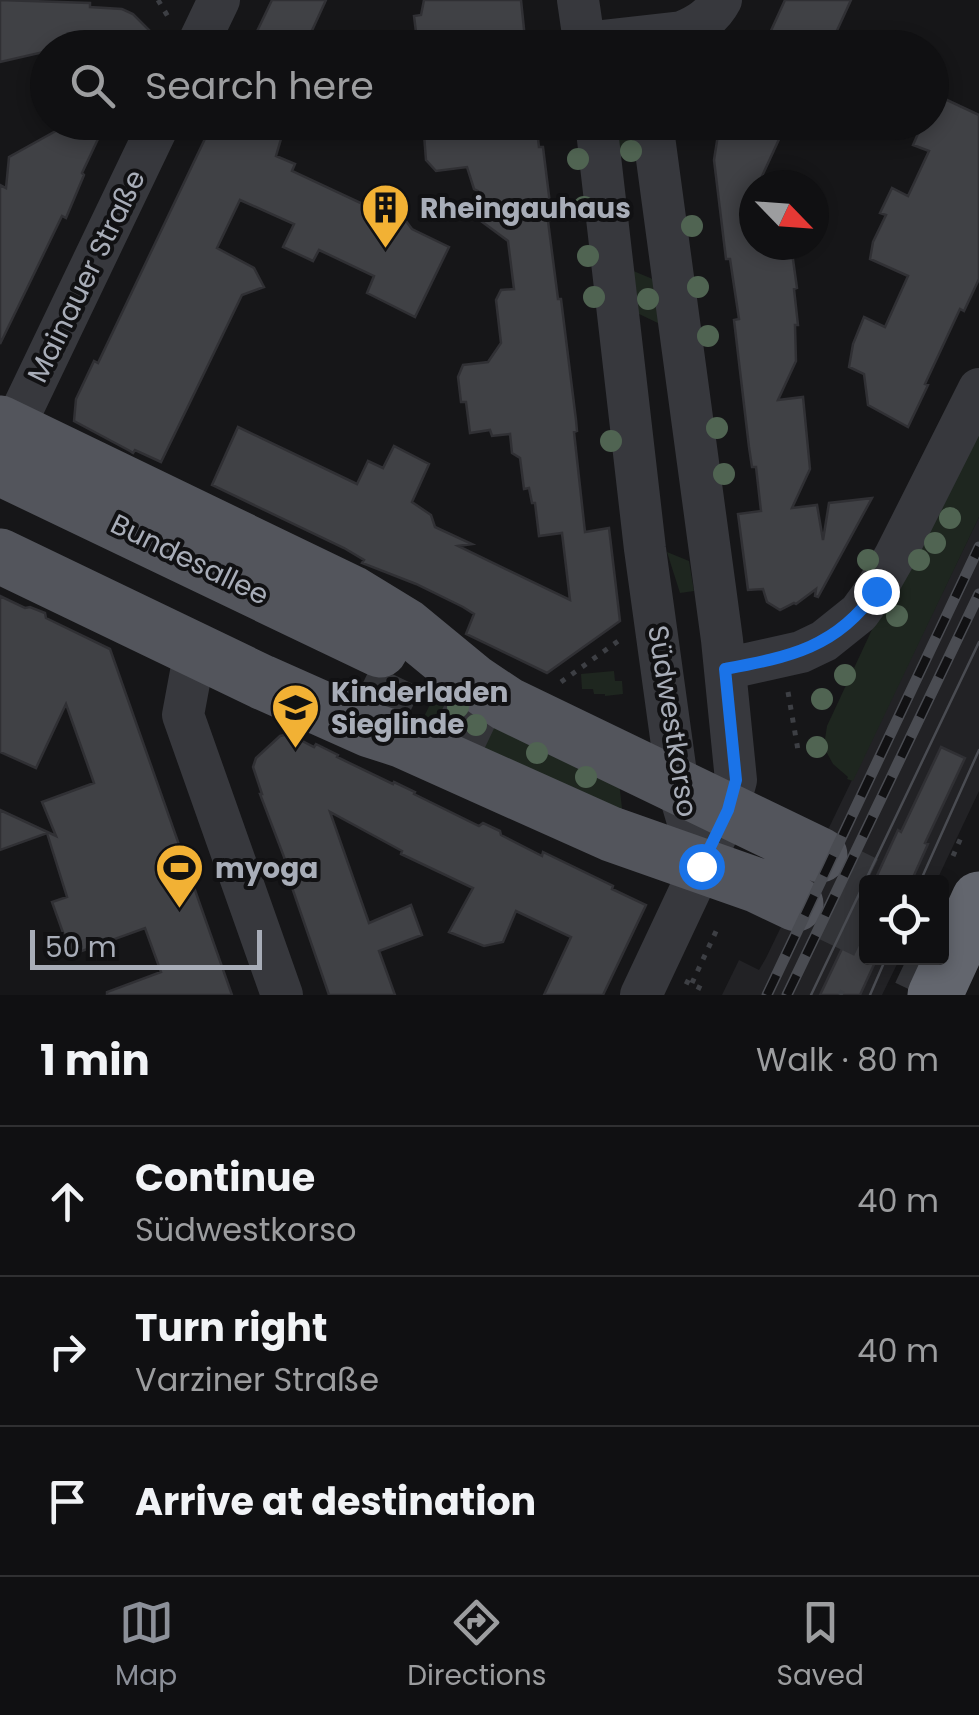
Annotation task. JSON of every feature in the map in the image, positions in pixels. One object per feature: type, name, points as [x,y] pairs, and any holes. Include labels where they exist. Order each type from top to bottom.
[{"type":"highway","points":[[935,995],[966,878]]},
{"type":"main road","name":"Bundesallee","points":[[4,440],[366,667]]},
{"type":"main road","name":"Bundesallee","points":[[0,517],[366,667]]},
{"type":"main road","points":[[0,556],[200,652],[366,667],[422,638],[507,704],[820,855]]},
{"type":"main road","points":[[366,667],[370,730],[401,740],[611,834],[756,885],[796,904]]},
{"type":"street","points":[[194,30],[219,0]]},
{"type":"street","points":[[578,0],[583,30]]},
{"type":"street","points":[[687,30],[710,16],[721,0]]},
{"type":"street","name":"Mainauer Straße","points":[[4,440],[151,140]]},
{"type":"street","name":"Südwestkorso","points":[[598,140],[678,788],[701,866]]},
{"type":"street","name":"Südwestkorso","points":[[654,140],[725,669],[736,780],[728,810],[701,866]]},
{"type":"street","points":[[725,669],[801,652],[824,642],[866,605],[979,389]]},
{"type":"street","points":[[200,652],[190,672],[183,715],[282,995]]},
{"type":"street","points":[[642,995],[701,866]]},
{"type":"path","points":[[158,0],[179,30]]},
{"type":"path","points":[[552,689],[627,634]]},
{"type":"path","points":[[791,702],[799,756]]},
{"type":"path","points":[[963,833],[966,878]]},
{"type":"path","points":[[691,984],[718,927]]},
{"type":"shaded area","points":[[616,140],[638,140],[640,162],[618,152]]},
{"type":"shaded area","points":[[631,270],[655,280],[660,324],[637,313]]},
{"type":"shaded area","points":[[979,430],[979,517],[853,781],[847,779],[827,753],[827,726],[876,621]]},
{"type":"shaded area","points":[[979,517],[979,791],[939,875],[859,875],[859,965],[897,965],[882,995],[722,995],[739,960],[759,970]]},
{"type":"shaded area","points":[[667,552],[689,561],[694,591],[680,593]]},
{"type":"shaded area","points":[[614,671],[615,681],[622,681],[623,694],[605,696],[594,694],[593,689],[582,689],[581,674]]},
{"type":"shaded area","points":[[444,676],[618,773],[623,817],[418,729]]},
{"type":"building","points":[[0,0],[90,3],[90,7],[122,9],[149,30],[30,30],[30,55],[0,62]]},
{"type":"building","points":[[272,0],[326,0],[312,30],[258,30]]},
{"type":"building","points":[[424,0],[521,0],[524,30],[416,30],[414,16],[421,15]]},
{"type":"building","points":[[785,0],[851,0],[837,30],[771,30]]},
{"type":"building","points":[[949,101],[979,115],[979,279],[964,311],[960,309],[908,427],[868,405],[864,374],[849,367],[864,317],[885,327],[908,276],[870,259],[886,215],[880,213],[892,188],[908,196],[929,151],[913,145],[915,140],[949,140]]},
{"type":"building","points":[[40,140],[98,140],[66,218],[62,216],[0,344],[0,185],[6,188],[9,157]]},
{"type":"building","points":[[204,140],[281,140],[276,156],[295,164],[292,171],[367,206],[369,201],[403,217],[412,229],[449,247],[415,317],[367,293],[374,276],[319,250],[313,261],[283,247],[294,224],[240,200],[217,248],[254,268],[264,287],[242,295],[161,462],[135,450],[133,453],[74,421],[76,399],[94,361],[98,363]]},
{"type":"building","points":[[424,140],[538,140],[539,147],[543,147],[552,220],[548,221],[576,420],[585,532],[609,528],[620,621],[547,673],[466,634],[474,614],[463,607],[362,563],[364,560],[344,548],[212,485],[238,427],[357,484],[368,461],[383,468],[394,446],[429,464],[412,502],[431,515],[435,527],[472,544],[458,546],[570,600],[562,533],[539,536],[535,503],[529,488],[524,489],[520,458],[512,453],[510,434],[492,436],[490,430],[470,433],[466,402],[461,402],[458,377],[463,365],[488,362],[501,343],[496,300],[501,290],[514,289],[508,241],[481,221],[478,191],[467,167],[436,171],[426,160]]},
{"type":"building","points":[[717,140],[779,140],[765,170],[739,170],[739,260],[793,260],[797,288],[796,361],[778,400],[803,397],[810,469],[792,508],[817,505],[823,540],[829,503],[872,498],[818,597],[816,589],[780,610],[767,602],[763,589],[748,590],[738,514],[761,511],[734,320],[739,319],[730,259],[726,259],[714,160]]},
{"type":"building","points":[[0,596],[45,613],[46,618],[110,649],[232,995],[107,995],[161,972],[145,928],[71,955],[52,902],[67,897],[47,833],[0,850],[0,810],[56,836],[42,802],[94,783],[66,704],[36,768],[0,752]]},
{"type":"building","points":[[289,734],[479,826],[483,823],[500,831],[542,856],[543,852],[646,905],[603,995],[544,995],[571,937],[516,911],[503,942],[484,946],[449,932],[473,888],[401,854],[402,851],[330,812],[369,923],[411,905],[422,935],[379,951],[395,995],[329,995],[253,767],[256,758],[280,736]]},
{"type":"building","points":[[941,747],[965,758],[914,875],[877,875],[898,830],[901,832]]},
{"type":"building","points":[[859,913],[859,965],[874,965],[860,995],[820,995]]},
{"type":"tunnel","points":[[360,689],[506,759]]},
{"type":"tunnel","points":[[775,840],[859,881]]},
{"type":"tunnel","points":[[755,878],[859,928]]},
{"type":"tunnel","points":[[922,965],[979,992]]},
{"type":"tram line","points":[[811,995],[979,642]]},
{"type":"tram line","points":[[923,875],[979,750]]},
{"type":"tram line","points":[[870,995],[883,965]]},
{"type":"railway","points":[[767,995],[979,547]]},
{"type":"railway","points":[[787,995],[979,594]]},
{"type":"place","name":"Rheingauhaus","points":[[385,250]]},
{"type":"place","name":"Kinderladen Sieglinde","points":[[296,750]]},
{"type":"place","name":"myoga","points":[[180,910]]},
{"type":"route","points":[[701,866],[728,810],[736,780],[725,669],[766,662],[824,642],[859,613],[876,591]]}]
